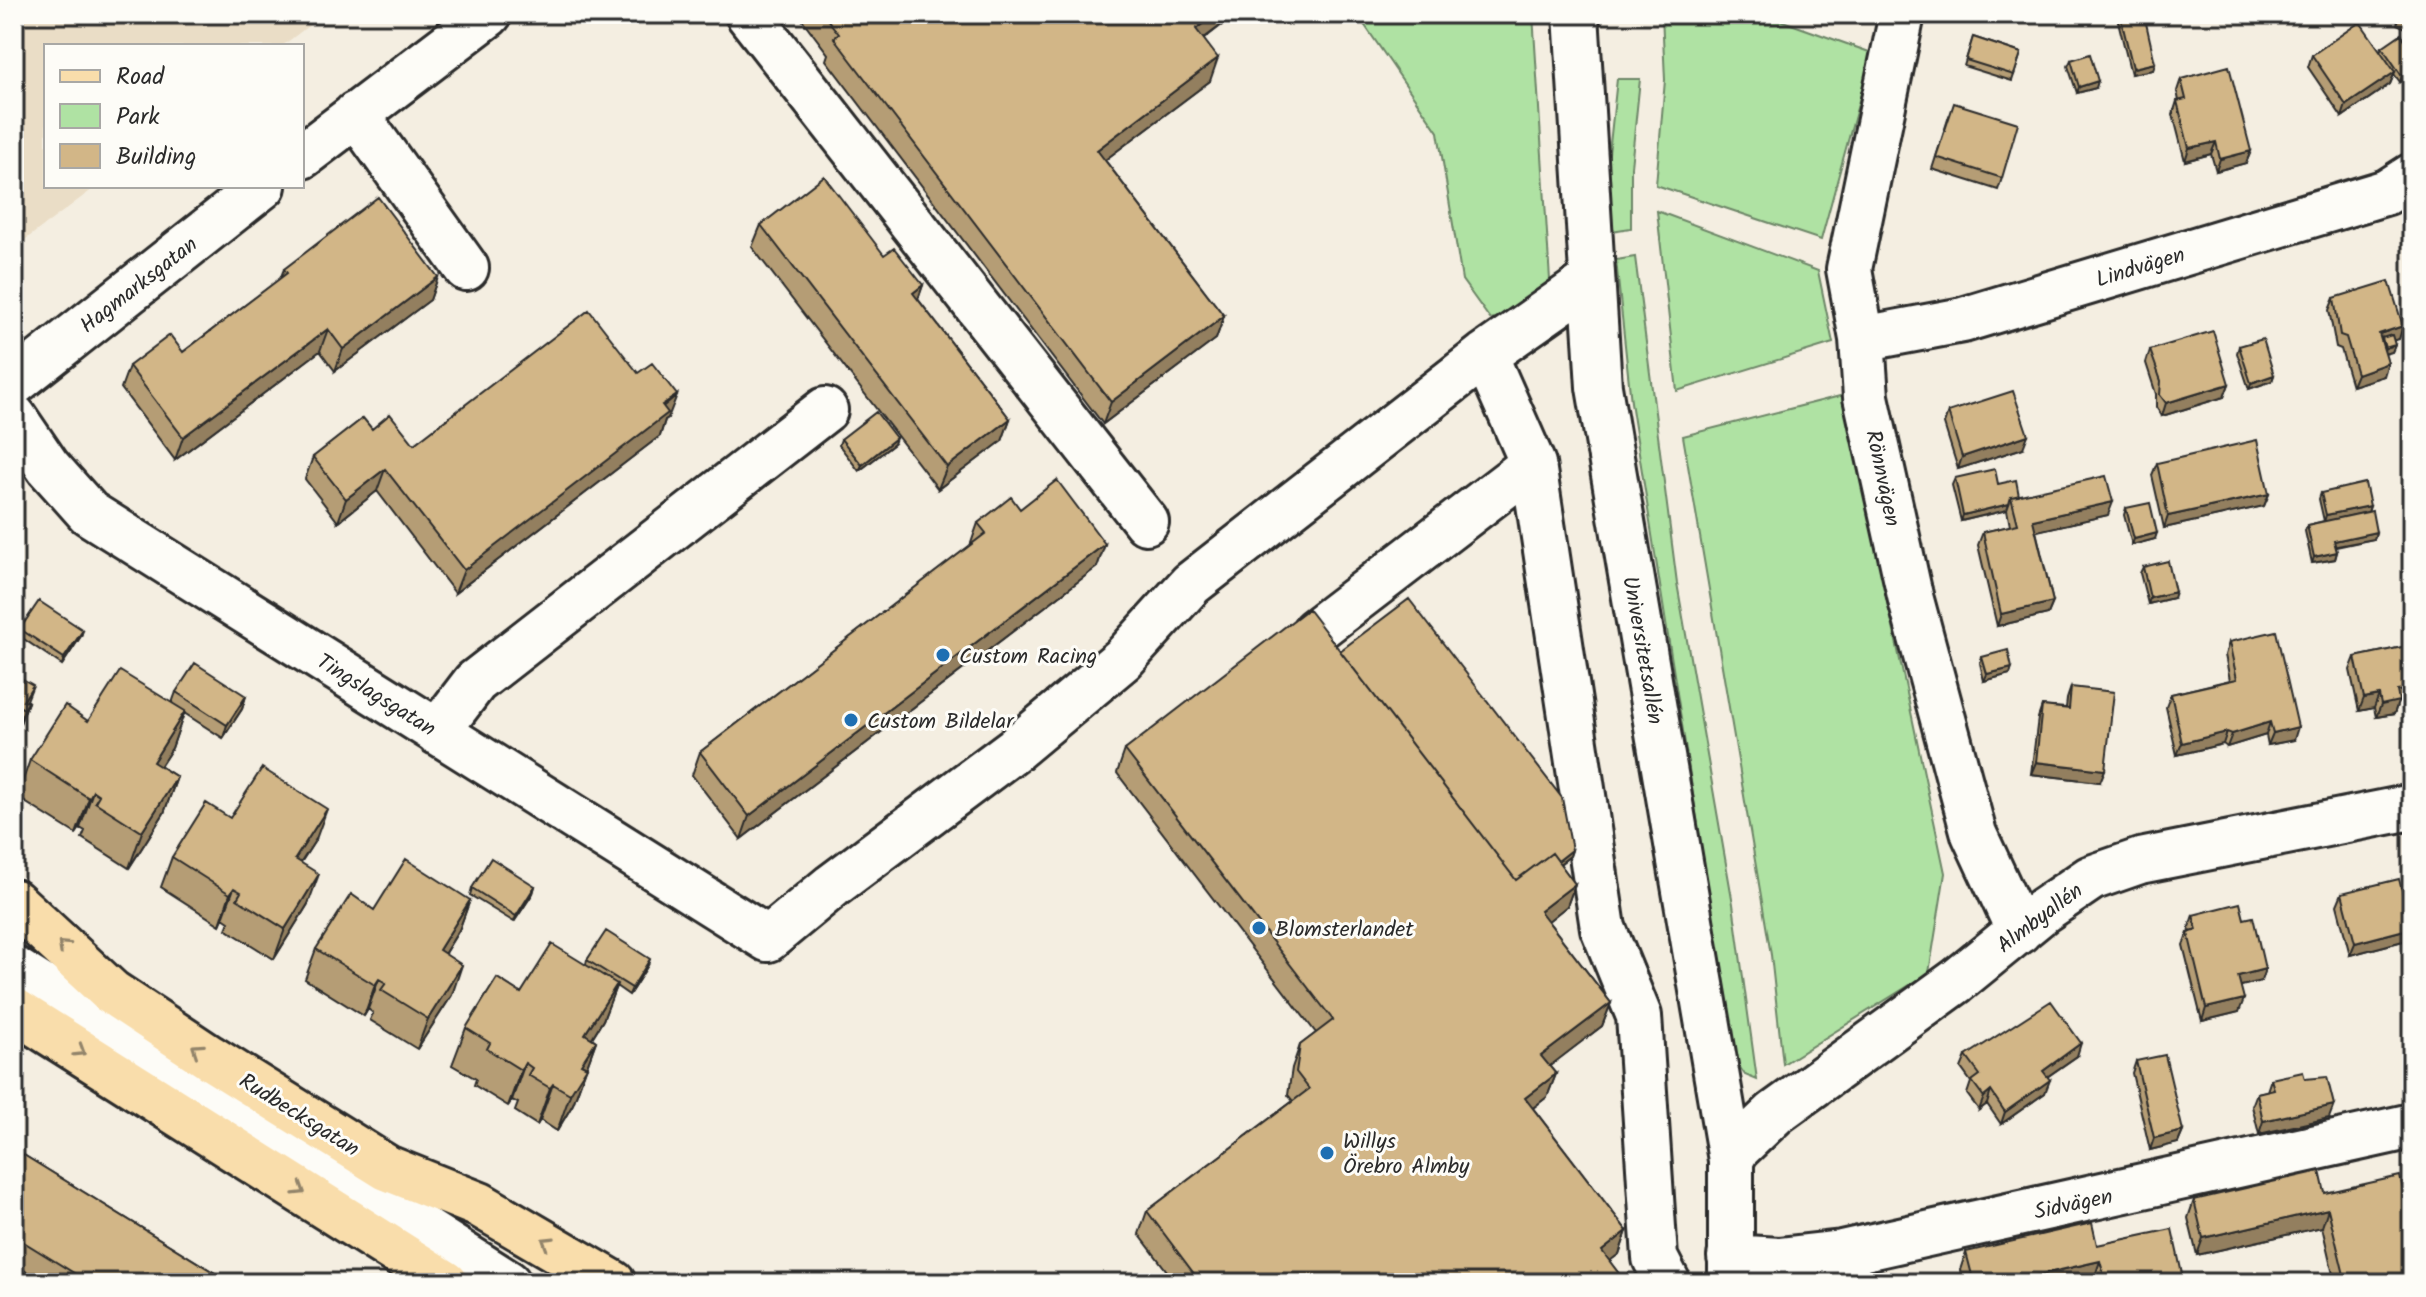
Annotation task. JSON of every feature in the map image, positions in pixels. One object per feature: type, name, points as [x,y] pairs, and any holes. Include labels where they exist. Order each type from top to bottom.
[{"type":"main road","name":"Rudbecksgatan","points":[[14,902],[111,992],[209,1057],[387,1168],[480,1205],[613,1283]]},
{"type":"main road","points":[[14,1010],[446,1283]]},
{"type":"street","points":[[304,154],[489,14]]},
{"type":"street","points":[[748,14],[1146,522]]},
{"type":"street","name":"Universitetsallén","points":[[1576,14],[1599,387],[1731,1160],[1731,1270]]},
{"type":"street","name":"Rönnvägen","points":[[1902,14],[1849,269],[1862,339],[1866,397],[1911,600],[1974,834],[2019,931]]},
{"type":"street","points":[[356,114],[466,268]]},
{"type":"street","name":"Lindvägen","points":[[1862,339],[1963,320],[2387,192],[2412,176]]},
{"type":"street","name":"Hagmarksgatan","points":[[14,383],[260,188]]},
{"type":"street","points":[[1592,280],[1485,355],[1533,464],[1603,928],[1639,1016],[1655,1258],[1668,1283]]},
{"type":"street","name":"Tingslagsgatan","points":[[14,417],[48,467],[89,513],[768,939],[832,886],[1015,749],[1123,659],[1191,584],[1485,355]]},
{"type":"street","points":[[437,732],[475,682],[825,410]]},
{"type":"street","points":[[1315,631],[1533,464]]},
{"type":"street","name":"Almbyallén","points":[[1731,1160],[1737,1149],[1775,1113],[1957,981],[2091,878],[2140,861],[2224,847],[2412,807]]},
{"type":"street","points":[[14,969],[508,1283]]},
{"type":"street","name":"Sidvägen","points":[[1731,1270],[1779,1260],[1842,1253],[2412,1126]]},
{"type":"shaded area","points":[[14,14],[324,14],[285,44],[44,44],[44,188],[94,188],[14,248]]},
{"type":"green space","points":[[1357,14],[1533,14],[1550,280],[1506,316],[1490,319],[1462,280],[1438,132]]},
{"type":"green space","points":[[1662,14],[1763,14],[1872,53],[1821,240],[1656,185],[1665,80]]},
{"type":"green space","points":[[1617,79],[1640,79],[1631,167],[1631,228],[1611,231],[1608,163]]},
{"type":"green space","points":[[1657,211],[1818,271],[1833,343],[1677,391]]},
{"type":"green space","points":[[1635,257],[1677,583],[1733,904],[1757,1080],[1745,1075],[1735,1060],[1631,402],[1616,260]]},
{"type":"green space","points":[[1844,395],[1945,873],[1929,973],[1783,1064],[1771,955],[1683,436]]},
{"type":"building","points":[[823,14],[1215,14],[1196,29],[1218,58],[1097,150],[1224,316],[1111,402],[834,38],[839,34]]},
{"type":"building","points":[[2144,14],[2155,63],[2133,68],[2120,15]]},
{"type":"building","points":[[2401,14],[2412,14],[2412,24],[2399,18]]},
{"type":"building","points":[[2360,22],[2395,72],[2346,105],[2312,55]]},
{"type":"building","points":[[2401,34],[2412,50],[2412,69],[2402,76],[2382,47]]},
{"type":"building","points":[[1973,37],[2021,53],[2014,75],[1966,60]]},
{"type":"building","points":[[2090,54],[2098,81],[2079,87],[2071,60]]},
{"type":"building","points":[[2229,66],[2251,151],[2220,159],[2216,142],[2189,148],[2177,101],[2186,99],[2181,79]]},
{"type":"building","points":[[1954,103],[2018,123],[2002,178],[1936,157]]},
{"type":"building","points":[[824,176],[884,255],[894,248],[923,285],[913,293],[1010,419],[947,467],[761,225]]},
{"type":"building","points":[[378,197],[438,277],[343,349],[328,329],[183,437],[129,366],[170,335],[183,352],[287,273],[284,269]]},
{"type":"building","points":[[2389,281],[2403,326],[2379,334],[2388,363],[2357,374],[2346,337],[2340,335],[2334,298]]},
{"type":"building","points":[[589,310],[638,373],[652,363],[677,395],[662,405],[668,413],[464,570],[385,469],[346,499],[313,457],[363,418],[372,429],[390,414],[414,444]]},
{"type":"building","points":[[2213,331],[2229,384],[2166,403],[2160,395],[2161,381],[2150,350]]},
{"type":"building","points":[[2392,335],[2395,345],[2385,348],[2382,338]]},
{"type":"building","points":[[2263,339],[2274,375],[2251,383],[2239,346]]},
{"type":"building","points":[[2013,391],[2028,435],[1962,457],[1948,412]]},
{"type":"building","points":[[876,412],[896,438],[862,465],[841,439]]},
{"type":"building","points":[[2257,440],[2269,494],[2168,516],[2157,463]]},
{"type":"building","points":[[1995,469],[1998,484],[2016,480],[2019,496],[2011,497],[2009,504],[1963,515],[1955,478]]},
{"type":"building","points":[[2106,476],[2113,502],[2033,520],[2053,602],[2001,614],[1983,532],[2018,524],[2011,497]]},
{"type":"building","points":[[1057,480],[1105,544],[749,816],[700,752],[986,533],[978,523],[1011,497],[1020,509]]},
{"type":"building","points":[[2365,483],[2370,506],[2326,515],[2321,493]]},
{"type":"building","points":[[2150,503],[2157,533],[2134,539],[2126,508]]},
{"type":"building","points":[[2372,511],[2376,532],[2334,541],[2337,552],[2314,557],[2307,525]]},
{"type":"building","points":[[2168,561],[2175,592],[2150,598],[2143,567]]},
{"type":"building","points":[[1409,599],[1562,798],[1572,850],[1558,861],[1552,853],[1516,880],[1340,651]]},
{"type":"building","points":[[39,601],[83,630],[64,658],[20,629]]},
{"type":"building","points":[[1308,609],[1516,880],[1552,853],[1575,884],[1540,911],[1611,1003],[1541,1056],[1556,1074],[1525,1098],[1627,1231],[1602,1251],[1626,1283],[1201,1283],[1147,1211],[1309,1089],[1296,1072],[1300,1045],[1333,1020],[1125,750]]},
{"type":"building","points":[[2276,631],[2298,727],[2273,733],[2270,722],[2232,734],[2227,732],[2182,743],[2171,694],[2237,679],[2229,642]]},
{"type":"building","points":[[2412,645],[2412,688],[2397,691],[2399,701],[2381,705],[2379,695],[2364,698],[2355,657]]},
{"type":"building","points":[[2008,650],[2012,668],[1987,674],[1982,657]]},
{"type":"building","points":[[195,663],[246,696],[227,725],[176,692]]},
{"type":"building","points":[[120,671],[185,711],[153,762],[177,777],[142,832],[95,802],[99,795],[93,791],[89,798],[30,760],[65,705],[88,721]]},
{"type":"building","points":[[14,674],[33,685],[23,701],[28,702],[24,709],[19,706],[14,715]]},
{"type":"building","points":[[2071,687],[2114,692],[2105,770],[2036,762],[2042,706],[2069,709]]},
{"type":"building","points":[[262,768],[327,809],[295,859],[319,874],[285,929],[237,899],[241,892],[234,888],[230,894],[172,857],[206,803],[230,818]]},
{"type":"building","points":[[491,858],[535,886],[516,916],[472,888]]},
{"type":"building","points":[[406,859],[470,900],[439,950],[462,965],[428,1019],[381,990],[386,983],[379,979],[375,985],[316,949],[351,894],[374,910]]},
{"type":"building","points":[[2399,879],[2412,928],[2355,943],[2342,893]]},
{"type":"building","points":[[2240,903],[2244,919],[2253,917],[2265,969],[2238,976],[2244,999],[2206,1008],[2188,933],[2197,930],[2193,915]]},
{"type":"building","points":[[606,931],[650,959],[632,988],[587,960]]},
{"type":"building","points":[[552,944],[617,984],[585,1034],[596,1041],[581,1064],[587,1067],[570,1094],[553,1084],[550,1088],[528,1075],[532,1068],[525,1063],[521,1070],[487,1049],[490,1043],[466,1028],[497,978],[521,993]]},
{"type":"building","points":[[2051,1001],[2081,1043],[2043,1071],[2050,1080],[2005,1112],[1991,1091],[1984,1097],[1972,1081],[1980,1075],[1966,1056]]},
{"type":"building","points":[[2165,1055],[2183,1131],[2154,1138],[2136,1061]]},
{"type":"building","points":[[2303,1072],[2305,1079],[2327,1077],[2334,1105],[2263,1121],[2257,1093],[2274,1089],[2271,1079]]},
{"type":"building","points":[[14,1149],[231,1283],[90,1283],[14,1236]]},
{"type":"building","points":[[2320,1171],[2325,1193],[2400,1176],[2412,1228],[2412,1283],[2346,1283],[2328,1209],[2203,1238],[2194,1200]]},
{"type":"building","points":[[2092,1223],[2097,1245],[2172,1229],[2184,1283],[2106,1283],[2100,1261],[2004,1283],[1974,1283],[1966,1252]]},
{"type":"place","name":"Custom Racing","points":[[943,655]]},
{"type":"place","name":"Custom Bildelar","points":[[851,720]]},
{"type":"place","name":"Blomsterlandet","points":[[1259,928]]},
{"type":"place","name":"Willys Örebro Almby","points":[[1327,1153]]}]
